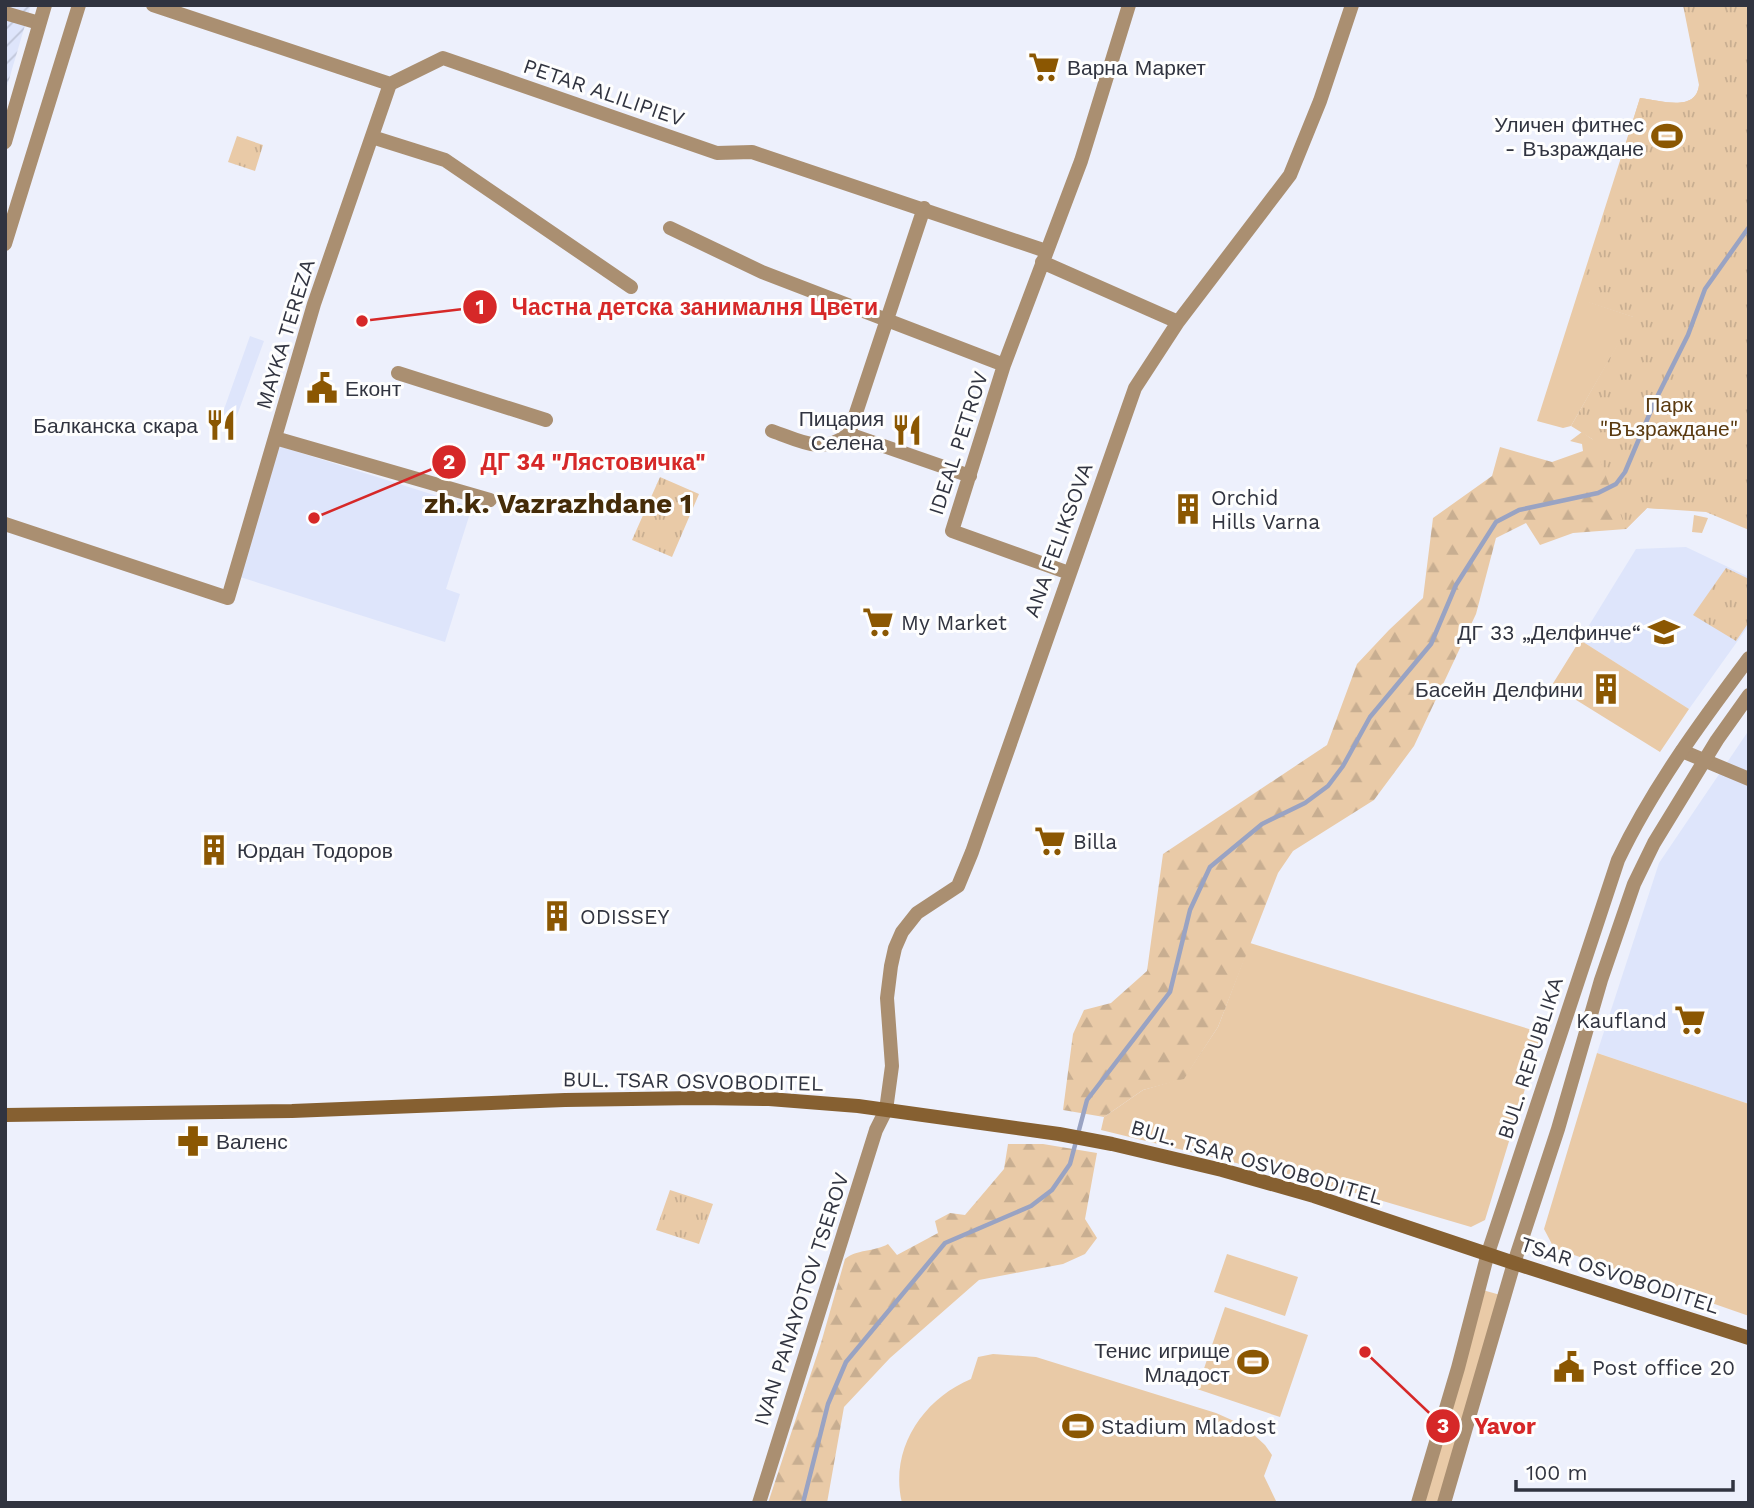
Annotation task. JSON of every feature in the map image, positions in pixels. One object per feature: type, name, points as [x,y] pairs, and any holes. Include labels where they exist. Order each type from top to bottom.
[{"type":"main road","name":"BUL. TSAR OSVOBODITEL","points":[[5,1115],[292,1111],[565,1100],[769,1099],[886,1110],[1059,1134],[1171,1157],[1314,1196],[1488,1253]]},
{"type":"main road","name":"TSAR OSVOBODITEL","points":[[1488,1253],[1749,1338]]},
{"type":"street","points":[[5,142],[45,5]]},
{"type":"street","points":[[5,244],[79,5]]},
{"type":"street","points":[[153,5],[390,84]]},
{"type":"street","name":"IDEAL PETROV","points":[[1069,573],[952,531],[1004,365],[1081,161],[1129,5]]},
{"type":"street","name":"ANA FELIKSOVA","points":[[886,1110],[892,1066],[887,998],[895,948],[902,932],[917,913],[958,886],[1135,388],[1178,322],[1290,175],[1320,101],[1352,5]]},
{"type":"street","points":[[5,13],[39,23]]},
{"type":"street","name":"PETAR ALILIPIEV","points":[[390,84],[443,58],[717,153],[752,152],[924,208],[1044,256],[1178,322]]},
{"type":"street","name":"MAYKA TEREZA","points":[[5,524],[228,598],[314,304],[390,84]]},
{"type":"street","points":[[372,137],[445,160],[631,287]]},
{"type":"street","points":[[772,431],[819,447],[835,444],[849,434],[924,208]]},
{"type":"street","points":[[670,228],[762,272],[1004,365]]},
{"type":"street","points":[[398,373],[545,420]]},
{"type":"street","points":[[849,434],[970,476]]},
{"type":"street","points":[[275,438],[490,500]]},
{"type":"street","name":"BUL. REPUBLIKA","points":[[1418,1503],[1458,1368],[1488,1253],[1618,860],[1629,836],[1682,751],[1749,657]]},
{"type":"street","name":"BUL. REPUBLIKA","points":[[1444,1503],[1514,1263],[1558,1129],[1601,980],[1634,884],[1654,843],[1749,695]]},
{"type":"street","points":[[1682,751],[1749,779]]},
{"type":"street","name":"IVAN PANAYOTOV TSEROV","points":[[759,1503],[876,1130],[886,1110]]},
{"type":"shaded area","points":[[5,5],[31,5],[5,93]]},
{"type":"shaded area","points":[[250,336],[264,341],[235,421],[222,415]]},
{"type":"shaded area","points":[[279,446],[472,507],[446,589],[460,594],[445,642],[237,576]]},
{"type":"shaded area","name":"ДГ 33 „Делфинче“","points":[[1686,547],[1749,577],[1749,625],[1689,709],[1580,640],[1636,549]]},
{"type":"shaded area","points":[[1749,730],[1749,1104],[1597,1053],[1659,863]]},
{"type":"green space","name":"Парк \"Възраждане\"","points":[[1683,5],[1749,5],[1749,530],[1706,512],[1647,508],[1626,529],[1592,439],[1571,426],[1633,317],[1578,299],[1640,98],[1684,102],[1696,94],[1699,85]]},
{"type":"green space","points":[[1699,85],[1706,125],[1589,302],[1634,317],[1571,426],[1563,428],[1537,421],[1640,98],[1684,102],[1696,94]]},
{"type":"green space","points":[[237,136],[263,145],[255,171],[228,162]]},
{"type":"green space","points":[[1582,432],[1662,509],[1647,508],[1626,529],[1573,533],[1540,545],[1526,523],[1496,538],[1476,614],[1414,746],[1374,800],[1293,851],[1278,873],[1218,1027],[1184,1079],[1143,1090],[1104,1117],[1063,1110],[1073,1034],[1084,1010],[1111,1003],[1147,971],[1163,854],[1327,745],[1357,664],[1423,598],[1433,518],[1492,476],[1500,447],[1552,462],[1583,451],[1582,444],[1570,441]]},
{"type":"green space","points":[[660,477],[699,494],[672,557],[632,540]]},
{"type":"green space","points":[[1694,515],[1708,518],[1702,533],[1692,532]]},
{"type":"green space","points":[[1726,568],[1749,579],[1749,622],[1736,641],[1693,615]]},
{"type":"green space","points":[[1580,640],[1689,709],[1660,752],[1552,685]]},
{"type":"green space","points":[[1250,943],[1542,1033],[1485,1220],[1471,1227],[1342,1189],[1101,1130],[1104,1117],[1143,1090],[1184,1078],[1218,1027]]},
{"type":"green space","points":[[1597,1053],[1749,1104],[1749,1316],[1554,1248],[1544,1229]]},
{"type":"green space","points":[[1008,1144],[1043,1144],[1097,1153],[1085,1219],[1097,1238],[1085,1254],[1063,1264],[979,1280],[890,1358],[844,1407],[827,1503],[768,1503],[821,1343],[845,1259],[888,1244],[897,1255],[938,1233],[935,1221],[950,1213],[965,1215],[1004,1169]]},
{"type":"green space","points":[[670,1190],[713,1204],[699,1244],[656,1230]]},
{"type":"green space","name":"Тенис игрище Младост","points":[[1227,1254],[1298,1277],[1285,1316],[1214,1292]]},
{"type":"green space","points":[[1479,1289],[1504,1296],[1444,1503],[1418,1503]]},
{"type":"green space","name":"Тенис игрище Младост","points":[[1225,1307],[1308,1335],[1280,1417],[1197,1389]]},
{"type":"green space","name":"Stadium Mladost","points":[[993,1354],[1036,1357],[1234,1421],[1252,1433],[1272,1455],[1264,1476],[1277,1503],[902,1503],[899,1483],[901,1464],[905,1445],[914,1428],[938,1399],[971,1379],[978,1357]]},
{"type":"waterway","points":[[803,1503],[828,1404],[846,1362],[945,1243],[1031,1206],[1052,1190],[1070,1164],[1087,1100],[1170,992],[1190,910],[1210,867],[1262,824],[1305,803],[1328,786],[1343,766],[1370,717],[1431,644],[1456,585],[1496,522],[1519,510],[1598,493],[1616,484],[1625,472],[1655,401],[1688,335],[1705,289],[1749,227]]},
{"type":"place","name":"Варна Маркет","points":[[1044,67]]},
{"type":"place","name":"Уличен фитнес - Възраждане","points":[[1667,136]]},
{"type":"place","name":"Частна детска занималня Цвети","points":[[362,321]]},
{"type":"place","name":"Еконт","points":[[322,388]]},
{"type":"place","name":"Балканска скара","points":[[221,425]]},
{"type":"place","name":"Пицария Селена","points":[[907,430]]},
{"type":"place","name":"Orchid Hills Varna","points":[[1188,509]]},
{"type":"place","name":"ДГ 34 \"Лястовичка\"","points":[[314,518]]},
{"type":"place","name":"My Market","points":[[878,622]]},
{"type":"place","name":"ДГ 33 „Делфинче“","points":[[1664,632]]},
{"type":"place","name":"Басейн Делфини","points":[[1606,689]]},
{"type":"place","name":"Billa","points":[[1050,841]]},
{"type":"place","name":"Юрдан Тодоров","points":[[214,850]]},
{"type":"place","name":"ODISSEY","points":[[557,916]]},
{"type":"place","name":"Kaufland","points":[[1690,1020]]},
{"type":"place","name":"Валенс","points":[[193,1141]]},
{"type":"place","name":"Yavor","points":[[1365,1352]]},
{"type":"place","name":"Тенис игрище Младост","points":[[1253,1362]]},
{"type":"place","name":"Post office 20","points":[[1569,1367]]},
{"type":"place","name":"Stadium Mladost","points":[[1078,1426]]},
{"type":"district","name":"zh.k. Vazrazhdane 1","points":[[558,503]]}]
